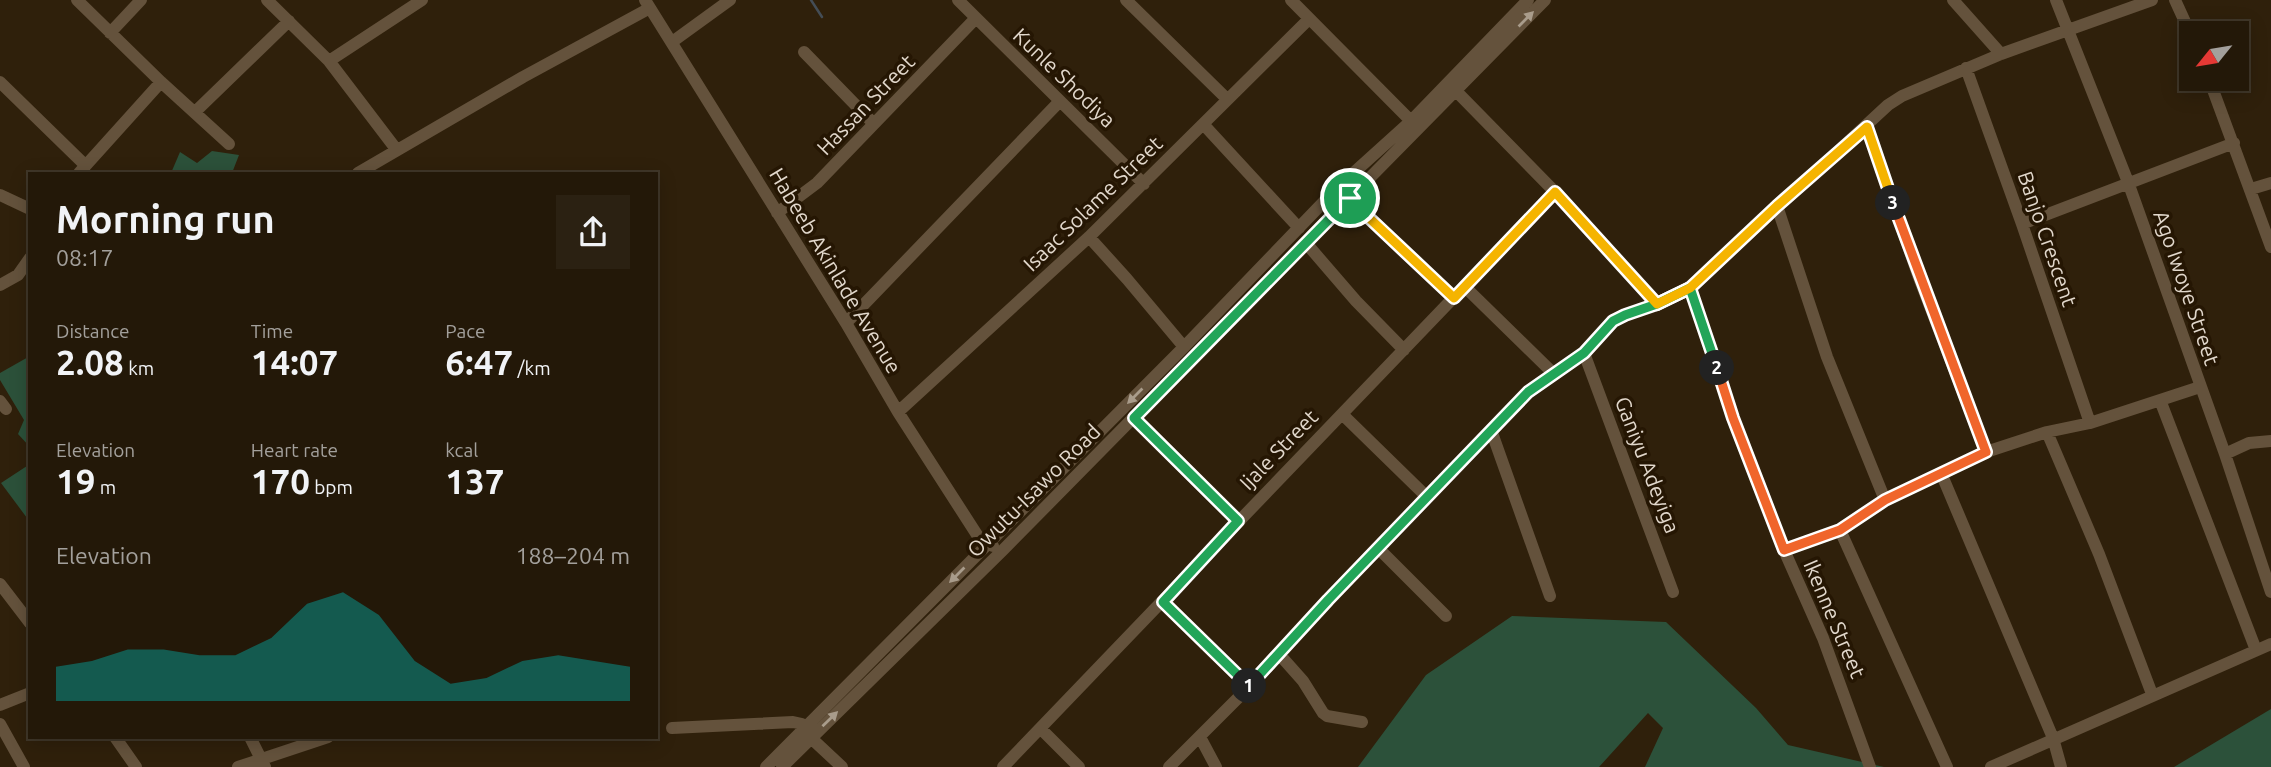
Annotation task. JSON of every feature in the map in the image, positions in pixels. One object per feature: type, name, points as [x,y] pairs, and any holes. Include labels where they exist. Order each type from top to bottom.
[{"type":"street","points":[[77,0],[229,144]]},
{"type":"street","points":[[110,33],[141,0]]},
{"type":"street","points":[[267,0],[329,61],[396,149]]},
{"type":"street","points":[[329,61],[422,0]]},
{"type":"street","points":[[672,41],[730,0]]},
{"type":"street","name":"Kunle Shodiya","points":[[958,0],[1144,184]]},
{"type":"street","points":[[1126,0],[1227,99]]},
{"type":"street","points":[[1291,0],[1411,121]]},
{"type":"street","name":"Owutu-Isawo Road","points":[[782,767],[807,733],[988,544],[1339,186],[1411,121],[1528,0]]},
{"type":"street","name":"Owutu-Isawo Road","points":[[766,767],[807,733],[1003,550],[1545,0]]},
{"type":"street","points":[[1953,0],[2001,54]]},
{"type":"street","name":"Ago Iwoye Street","points":[[2056,0],[2128,182],[2200,387],[2266,560],[2271,592]]},
{"type":"street","points":[[1169,767],[1250,686],[1528,392],[1584,353],[1613,321],[1690,288],[1888,105],[1902,96],[2001,54],[2152,0]]},
{"type":"street","points":[[2175,0],[2185,21]]},
{"type":"street","points":[[360,172],[647,4]]},
{"type":"street","name":"Habeeb Akinlade Avenue","points":[[647,4],[846,323],[898,412],[981,541],[1003,550]]},
{"type":"street","name":"Hassan Street","points":[[777,213],[817,183],[976,18]]},
{"type":"street","name":"Isaac Solame Street","points":[[898,412],[1089,237],[1309,19]]},
{"type":"street","points":[[195,113],[289,21]]},
{"type":"street","points":[[804,52],[874,124]]},
{"type":"street","name":"Banjo Crescent","points":[[1966,68],[2090,423]]},
{"type":"street","points":[[0,82],[82,169],[161,82]]},
{"type":"street","points":[[1455,90],[1555,192],[1657,304]]},
{"type":"street","points":[[2214,91],[2271,247]]},
{"type":"street","points":[[846,323],[1060,101]]},
{"type":"street","points":[[1204,125],[1299,228]]},
{"type":"street","points":[[1867,127],[1918,275],[1986,452]]},
{"type":"street","points":[[2022,224],[2234,143]]},
{"type":"street","points":[[2251,189],[2271,183]]},
{"type":"street","name":"Ijale Street","points":[[1003,767],[1555,192]]},
{"type":"street","points":[[0,195],[28,208]]},
{"type":"street","points":[[1350,198],[1454,298]]},
{"type":"street","points":[[1777,206],[1827,357],[1885,500]]},
{"type":"street","points":[[1089,237],[1184,347]]},
{"type":"street","points":[[1306,243],[1356,301],[1404,350]]},
{"type":"street","points":[[0,285],[18,275],[28,261]]},
{"type":"street","points":[[1465,287],[1554,374]]},
{"type":"street","name":"Ikenne Street","points":[[1690,288],[1733,418],[1784,550],[1823,638],[1870,767]]},
{"type":"street","name":"Ganiyu Adeyiga","points":[[1584,353],[1673,592]]},
{"type":"street","points":[[1784,550],[1840,530],[1885,500],[1986,452],[2047,432],[2090,423],[2200,387]]},
{"type":"street","points":[[2160,400],[2256,650]]},
{"type":"street","points":[[1342,414],[1427,497]]},
{"type":"street","points":[[1134,418],[1238,521]]},
{"type":"street","points":[[1491,430],[1550,596]]},
{"type":"street","points":[[2047,432],[2099,554],[2152,694]]},
{"type":"street","points":[[2225,454],[2249,443],[2271,441]]},
{"type":"street","points":[[1941,473],[2053,738],[2061,767]]},
{"type":"street","points":[[1840,530],[1947,767]]},
{"type":"street","points":[[1378,548],[1446,616]]},
{"type":"street","points":[[0,584],[28,620]]},
{"type":"street","points":[[1163,602],[1250,686]]},
{"type":"street","points":[[1991,767],[2271,644]]},
{"type":"street","points":[[1279,654],[1303,681],[1322,713],[1363,722]]},
{"type":"street","points":[[0,705],[28,694]]},
{"type":"street","points":[[673,728],[793,722],[804,725],[807,733],[842,767]]},
{"type":"street","points":[[0,724],[24,767]]},
{"type":"street","points":[[1041,729],[1079,767]]},
{"type":"street","points":[[1200,737],[1216,767]]},
{"type":"street","points":[[116,739],[135,767]]},
{"type":"street","points":[[251,739],[263,764]]},
{"type":"street","points":[[238,767],[263,764],[323,739]]},
{"type":"green space","points":[[212,151],[239,155],[232,172],[171,172],[180,152],[197,163]]},
{"type":"green space","points":[[28,357],[28,445],[18,434],[24,420],[0,380],[0,373]]},
{"type":"green space","points":[[28,465],[28,519],[1,483]]},
{"type":"green space","points":[[1512,616],[1666,622],[1756,708],[1788,745],[1884,767],[1645,767],[1663,728],[1648,713],[1599,767],[1358,767],[1426,675]]},
{"type":"green space","points":[[2271,709],[2271,767],[2174,767]]},
{"type":"waterway","points":[[811,0],[822,17]]},
{"type":"route","points":[[1350,198],[1134,418],[1238,521],[1163,602],[1250,686],[1328,600],[1528,392],[1584,353],[1613,321],[1657,304],[1690,288],[1733,418],[1784,550],[1840,530],[1885,500],[1986,452],[1918,275],[1867,127],[1777,206],[1690,288],[1657,304],[1555,192],[1454,298],[1350,198]]}]
